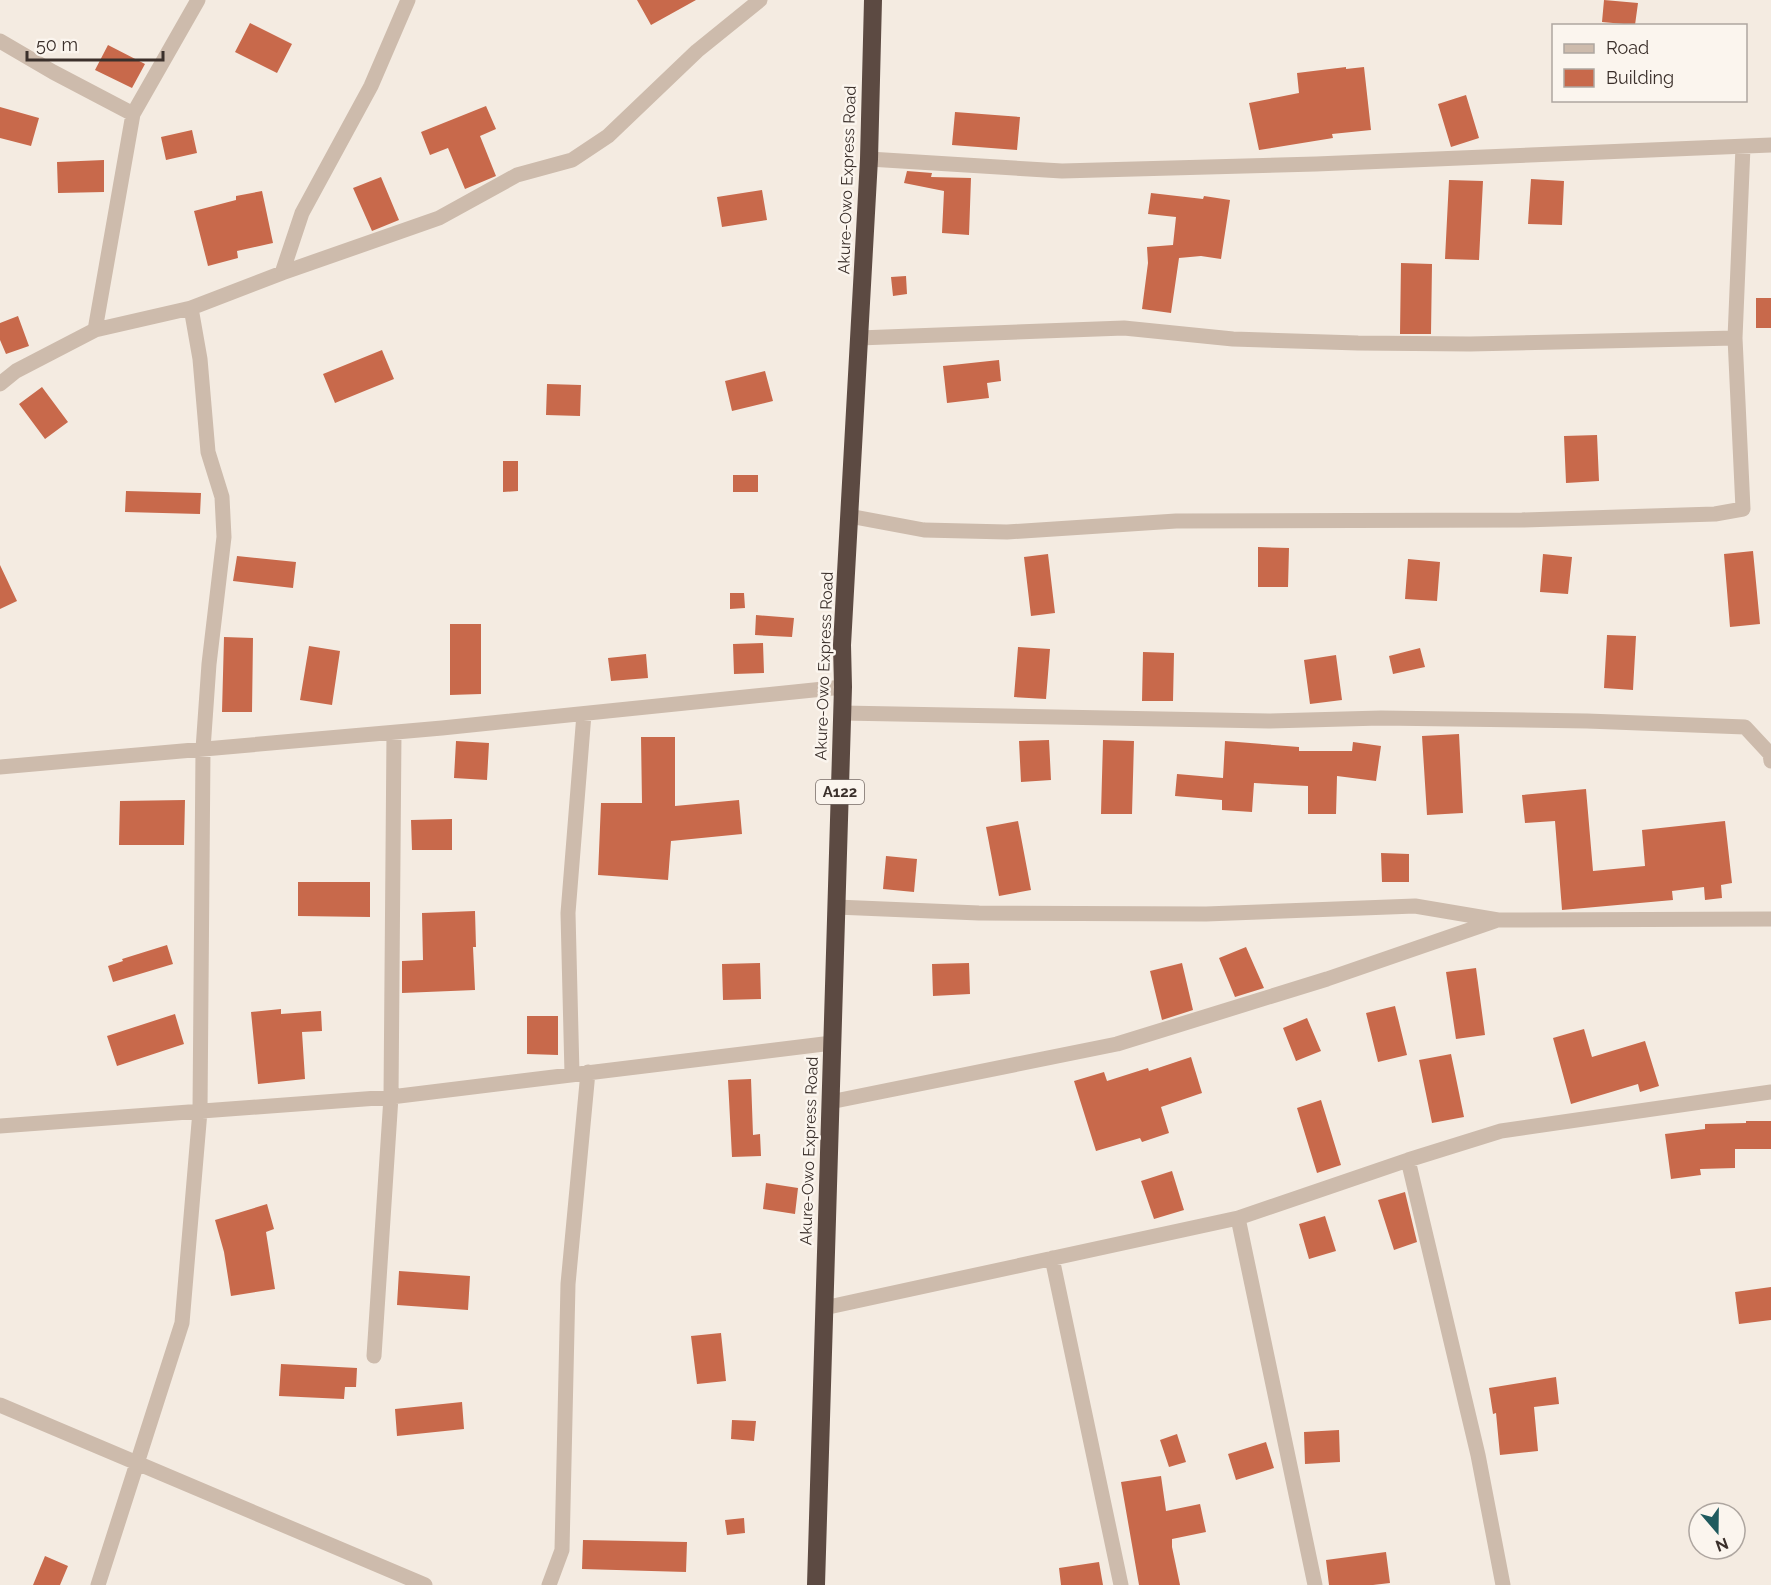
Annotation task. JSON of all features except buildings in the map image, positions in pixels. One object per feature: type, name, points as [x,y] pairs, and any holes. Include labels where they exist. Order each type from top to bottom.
[{"type":"highway","name":"Akure-Owo Express Road","points":[[816,1585],[843,687],[842,645],[869,159],[873,0]]},
{"type":"street","points":[[95,330],[133,114],[198,0]]},
{"type":"street","points":[[282,273],[302,213],[371,86],[408,0]]},
{"type":"street","points":[[0,384],[16,371],[95,330],[191,308],[282,273],[439,218],[517,175],[572,160],[608,136],[697,51],[760,0]]},
{"type":"street","points":[[0,40],[53,72],[133,114]]},
{"type":"street","points":[[869,159],[1062,171],[1316,164],[1771,145]]},
{"type":"street","points":[[849,516],[924,530],[1007,532],[1176,521],[1522,520],[1715,514],[1743,509],[1735,338],[1743,147]]},
{"type":"street","points":[[98,1585],[182,1323],[200,1112],[203,749],[209,664],[224,537],[222,497],[208,453],[200,359],[191,308]]},
{"type":"street","points":[[859,338],[1124,328],[1233,339],[1358,343],[1470,344],[1735,338]]},
{"type":"street","points":[[0,767],[394,733],[843,687]]},
{"type":"street","points":[[842,713],[1269,721],[1381,718],[1587,720],[1745,727],[1770,753],[1771,761]]},
{"type":"street","points":[[572,1074],[568,913],[584,714]]},
{"type":"street","points":[[374,1356],[391,1097],[394,733]]},
{"type":"street","points":[[836,907],[979,913],[1206,914],[1415,906],[1497,920],[1771,919]]},
{"type":"street","points":[[830,1102],[1117,1044],[1327,980],[1497,920]]},
{"type":"street","points":[[0,1126],[391,1097],[832,1043]]},
{"type":"street","points":[[549,1585],[562,1550],[568,1284],[588,1072]]},
{"type":"street","points":[[824,1308],[1239,1218],[1501,1131],[1771,1092]]},
{"type":"street","points":[[1408,1160],[1478,1455],[1503,1585]]},
{"type":"street","points":[[1239,1218],[1315,1585]]},
{"type":"street","points":[[1052,1258],[1121,1585]]},
{"type":"street","points":[[0,1405],[425,1585]]}]
